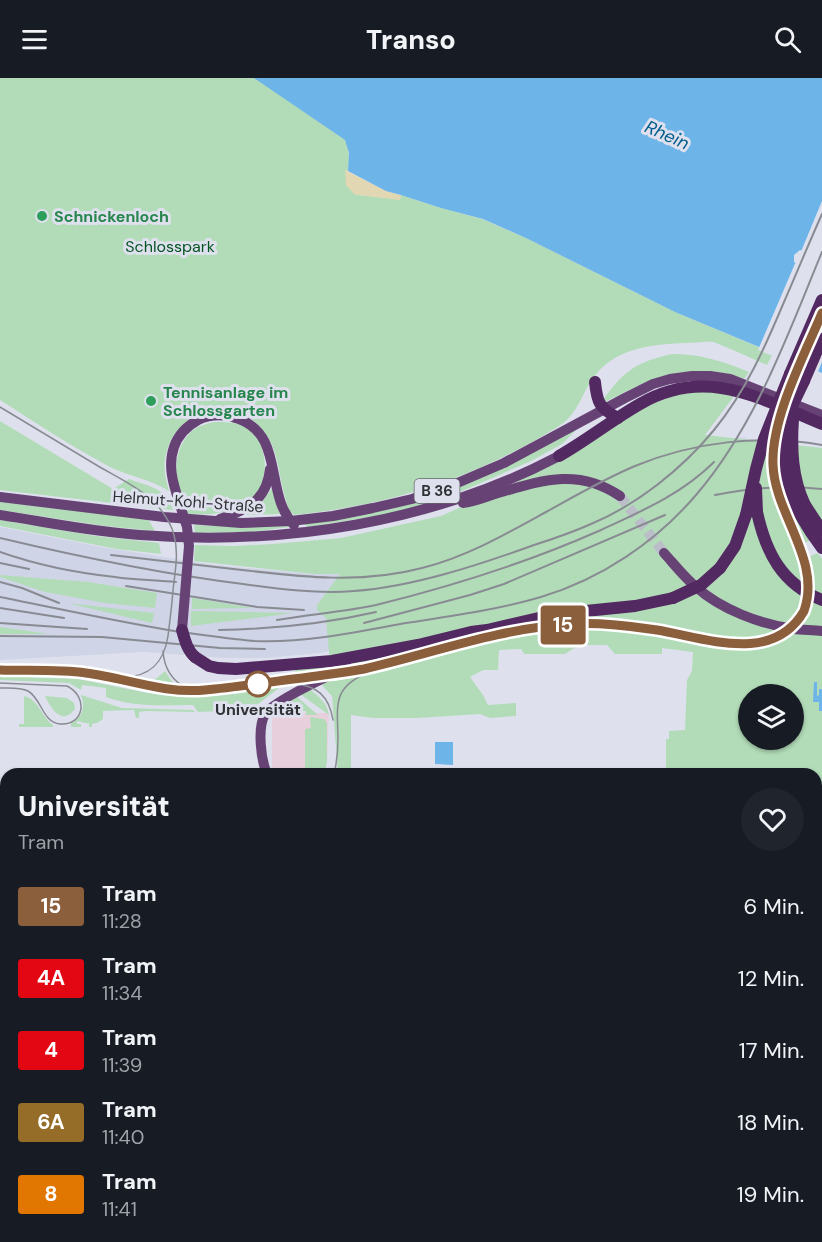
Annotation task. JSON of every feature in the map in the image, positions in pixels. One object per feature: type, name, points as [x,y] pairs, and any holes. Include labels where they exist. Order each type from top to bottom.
[{"type":"highway","points":[[182,630],[190,652],[209,666],[236,669],[297,665],[348,659],[556,614],[635,606],[673,598],[701,585],[720,568],[737,542],[751,513],[756,469],[764,439],[822,300]]},
{"type":"highway","points":[[820,539],[784,472],[782,448],[787,417],[822,339]]},
{"type":"highway","points":[[595,382],[597,398],[603,409],[618,418]]},
{"type":"highway","name":"B 36","points":[[559,456],[654,397],[682,387],[722,387],[747,393],[821,419]]},
{"type":"highway","points":[[751,513],[774,560],[797,586],[809,595],[822,600]]},
{"type":"highway","points":[[347,668],[451,642],[487,630]]},
{"type":"main road","name":"B 36","points":[[603,409],[653,384],[670,379],[710,376],[730,379],[821,419]]},
{"type":"main road","name":"Helmut-Kohl-Straße","points":[[0,498],[164,516],[254,523],[345,514],[428,494],[488,471],[603,409]]},
{"type":"main road","points":[[182,630],[189,546],[187,527],[172,481],[170,460],[175,444],[183,431],[195,422],[210,416],[225,415],[246,421],[261,435],[268,447],[283,511],[304,532]]},
{"type":"main road","name":"Helmut-Kohl-Straße","points":[[0,515],[142,536],[215,537],[304,532],[360,524],[433,507],[505,481],[559,456]]},
{"type":"main road","points":[[215,521],[243,510],[257,501],[267,483],[270,459]]},
{"type":"main road","points":[[433,507],[468,502],[540,481],[561,478],[590,482],[620,496]]},
{"type":"main road","points":[[664,553],[696,587],[732,610],[767,623],[822,631]]},
{"type":"main road","points":[[264,768],[262,763],[261,728],[266,712],[276,703],[347,668]]},
{"type":"shaded area","points":[[746,437],[737,451],[362,645],[320,653],[266,658],[226,658],[144,652],[0,660],[0,527],[107,548],[215,565],[314,574],[354,574],[694,444]]},
{"type":"shaded area","points":[[272,713],[329,713],[326,768],[272,768]]},
{"type":"green space","name":"Schlosspark","points":[[0,78],[256,78],[345,140],[349,155],[348,171],[346,170],[358,195],[399,199],[401,195],[482,219],[528,239],[675,312],[773,353],[767,365],[713,342],[662,344],[627,352],[598,372],[569,418],[557,428],[510,454],[421,490],[359,505],[294,515],[289,511],[273,448],[262,429],[249,417],[234,411],[219,409],[204,412],[190,419],[179,429],[170,443],[164,467],[169,491],[108,466],[0,400]]},
{"type":"green space","points":[[672,354],[711,359],[749,372],[744,379],[705,372],[675,374],[647,382],[605,402],[603,400],[618,381],[632,369],[649,360]]},
{"type":"green space","points":[[682,391],[737,392],[705,435],[822,448],[822,538],[819,536],[797,547],[803,560],[817,553],[822,558],[822,768],[666,768],[666,739],[669,739],[669,731],[685,730],[687,680],[692,671],[693,652],[662,648],[662,654],[615,654],[607,645],[579,645],[565,654],[524,654],[521,649],[499,650],[498,670],[483,670],[470,677],[488,705],[516,703],[516,716],[490,718],[480,714],[373,718],[351,715],[351,768],[338,768],[332,696],[320,683],[330,673],[293,677],[296,668],[330,664],[326,618],[317,610],[317,605],[340,574],[314,574],[194,561],[195,545],[233,546],[341,538],[441,516],[513,484],[641,409]]},
{"type":"green space","points":[[0,421],[113,489],[129,479],[156,489],[166,497],[173,510],[0,490]]},
{"type":"green space","points":[[214,422],[238,424],[253,433],[259,442],[265,462],[262,483],[250,500],[236,508],[212,514],[188,514],[177,479],[178,453],[192,431],[199,426]]},
{"type":"green space","points":[[577,429],[562,444],[531,461],[428,503],[388,514],[308,527],[304,524],[393,509]]},
{"type":"green space","points":[[272,488],[280,514],[246,515],[260,505]]},
{"type":"green space","points":[[0,502],[148,519],[155,531],[0,510]]},
{"type":"green space","points":[[0,520],[96,536],[159,543],[161,554],[117,549],[0,526]]},
{"type":"green space","points":[[194,525],[289,527],[253,532],[195,533]]},
{"type":"green space","points":[[0,575],[88,582],[157,593],[155,608],[105,603],[45,592],[0,577]]},
{"type":"green space","points":[[192,598],[253,608],[192,609]]},
{"type":"green space","points":[[67,603],[154,613],[152,623]]},
{"type":"green space","points":[[191,611],[294,613],[191,626]]},
{"type":"green space","points":[[0,627],[49,634],[0,634]]},
{"type":"green space","points":[[165,671],[178,687],[148,684],[157,678]]},
{"type":"green space","points":[[0,676],[78,679],[148,693],[195,697],[227,695],[278,686],[279,688],[253,708],[198,712],[193,705],[150,705],[117,701],[106,697],[106,688],[82,685],[81,690],[69,683],[0,680]]},
{"type":"green space","points":[[309,689],[322,700],[329,715],[300,694]]},
{"type":"green space","points":[[81,695],[122,708],[193,710],[195,712],[145,711],[139,712],[139,718],[136,718],[134,710],[103,711],[103,719],[92,724],[92,727],[89,727],[89,723],[77,721],[81,727],[71,727],[82,712]]},
{"type":"green space","points":[[24,696],[37,704],[53,727],[19,727],[19,724],[24,724]]},
{"type":"green space","points":[[45,696],[67,698],[74,703],[75,709],[66,716],[61,716],[50,706]]},
{"type":"green space","points":[[296,696],[318,715],[306,715],[306,711],[299,711],[299,703],[289,703],[289,711],[284,713],[269,714]]},
{"type":"green space","points":[[310,717],[324,719],[327,723],[326,768],[305,768],[305,729],[311,728]]},
{"type":"sand","points":[[345,170],[386,191],[401,195],[400,200],[354,194],[346,185]]},
{"type":"water","name":"Rhein","points":[[254,78],[822,78],[822,259],[800,250],[794,255],[794,262],[822,274],[822,373],[675,312],[483,219],[386,191],[348,171],[349,153],[345,140]]},
{"type":"water","points":[[814,682],[817,682],[817,696],[819,689],[822,689],[822,711],[819,711],[819,702],[813,702]]},
{"type":"water","points":[[435,742],[453,742],[453,765],[435,764]]},
{"type":"pier","points":[[822,201],[822,262],[800,254]]},
{"type":"pier","points":[[797,259],[822,270],[822,362],[817,374],[758,350]]},
{"type":"tunnel","points":[[620,496],[664,553]]},
{"type":"tram line","points":[[74,672],[166,689],[219,689],[360,670],[500,634],[586,623],[614,624],[738,644],[757,643],[775,638],[790,628],[803,612],[807,593],[807,574],[776,484],[773,465],[774,447],[777,428],[790,388],[822,313]]},
{"type":"tram line","name":"15","points":[[0,670],[82,672],[153,688],[202,691],[360,670],[491,636],[548,626],[588,623],[631,626],[734,644],[753,644],[774,638],[788,630],[804,612],[812,587],[808,557],[776,486],[773,454],[781,414],[822,313]]},
{"type":"tram line","points":[[0,407],[143,493],[159,507],[171,526],[176,549],[176,563],[166,645],[159,660],[148,671],[123,677]]},
{"type":"tram line","points":[[163,651],[170,674],[188,689]]},
{"type":"tram line","points":[[335,768],[338,751],[337,715],[340,697],[349,684],[369,672]]},
{"type":"tram line","points":[[0,674],[81,676]]},
{"type":"tram line","points":[[0,683],[67,686],[79,697],[81,710],[79,716],[74,720],[60,724],[49,719],[28,691],[18,688],[0,688]]},
{"type":"tram line","points":[[293,684],[309,687],[320,693],[328,704],[333,720]]},
{"type":"railway","points":[[0,538],[90,558],[212,580],[285,589],[340,592],[376,589],[445,574],[577,530],[608,516],[642,496],[674,471],[714,430],[736,400],[754,368],[822,214]]},
{"type":"railway","points":[[0,597],[180,632],[255,641],[274,641],[331,636],[474,612],[524,602],[585,580],[626,557],[663,528],[696,495],[717,468],[753,410],[783,347],[822,252]]},
{"type":"railway","points":[[111,555],[310,577],[354,578],[400,573],[438,563],[470,551],[612,476],[680,451],[751,440],[822,445]]},
{"type":"railway","points":[[277,620],[376,605],[434,590],[518,563],[574,542],[646,509],[675,493],[714,462]]},
{"type":"railway","points":[[715,495],[768,488],[822,489]]},
{"type":"railway","points":[[364,623],[504,584],[665,515]]},
{"type":"railway","points":[[0,552],[71,571],[176,582]]},
{"type":"railway","points":[[0,563],[29,569]]},
{"type":"railway","points":[[0,582],[59,603]]},
{"type":"railway","points":[[126,586],[257,607],[304,610]]},
{"type":"railway","points":[[0,608],[64,618]]},
{"type":"railway","points":[[219,630],[298,625],[376,612]]},
{"type":"railway","points":[[0,623],[87,629]]},
{"type":"railway","points":[[0,636],[102,637],[220,648],[265,649]]},
{"type":"place","name":"Schnickenloch","points":[[42,216]]},
{"type":"place","name":"Tennisanlage im Schlossgarten","points":[[151,401]]},
{"type":"place","name":"Universität","points":[[258,684]]}]
